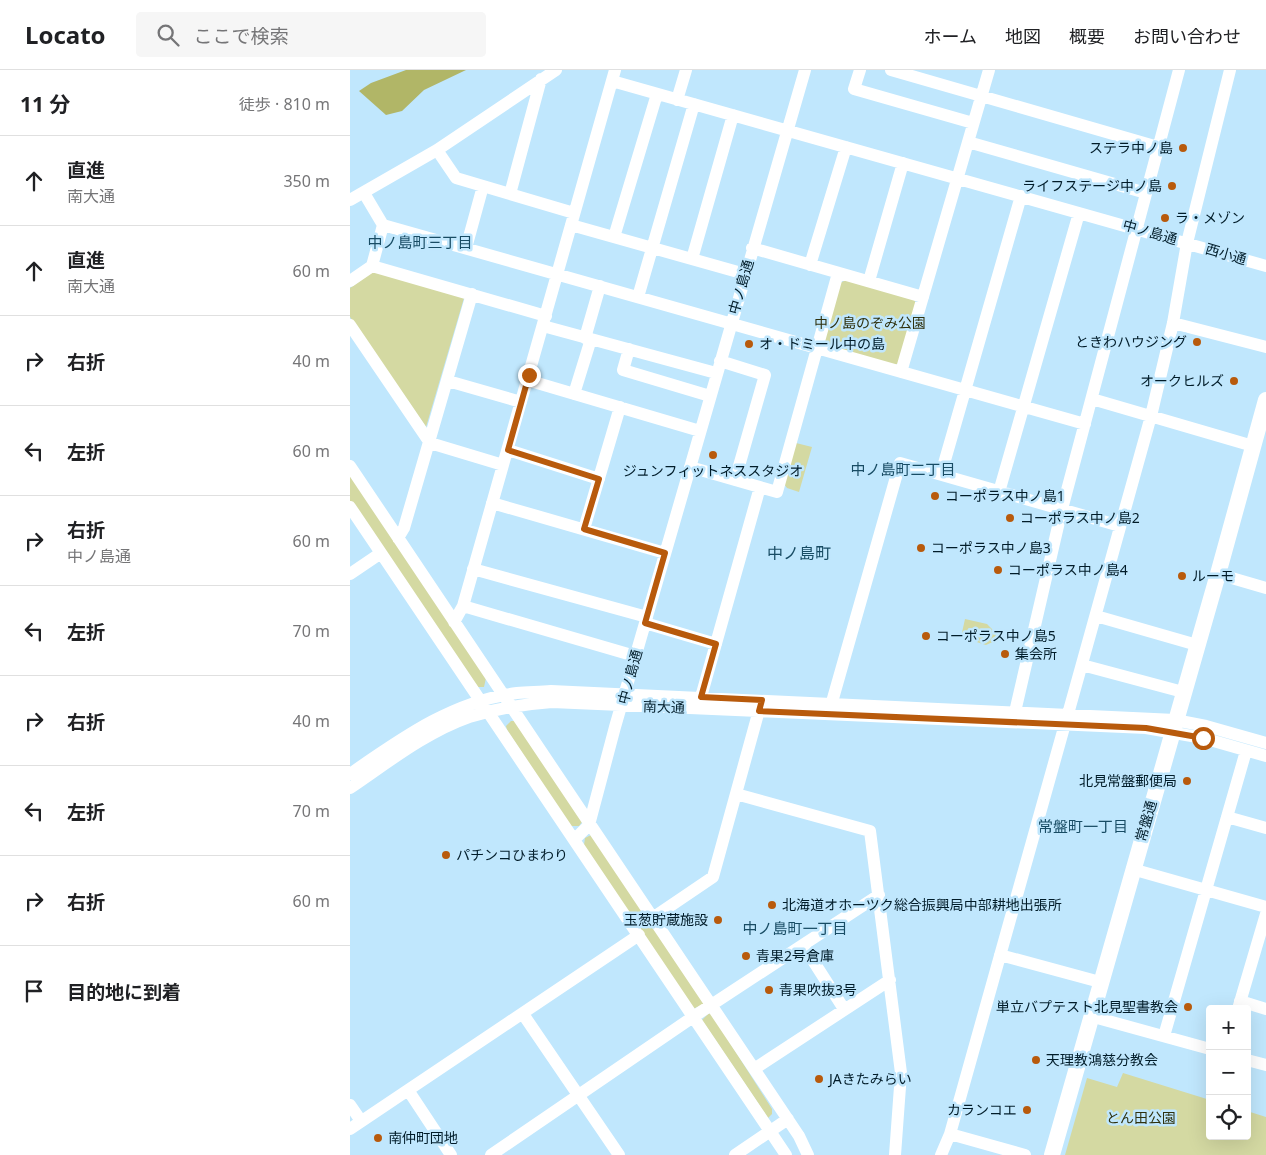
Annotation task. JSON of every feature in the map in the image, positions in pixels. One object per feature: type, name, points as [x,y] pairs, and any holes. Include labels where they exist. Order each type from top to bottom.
[{"type":"main road","name":"常盤通","points":[[1052,1155],[1183,692],[1258,441],[1266,400]]},
{"type":"street","points":[[350,200],[437,150],[556,70]]},
{"type":"street","points":[[677,100],[686,70]]},
{"type":"street","points":[[454,622],[462,606],[508,450],[614,76],[657,94],[787,130],[805,70]]},
{"type":"street","points":[[860,70],[854,89],[973,123]]},
{"type":"street","points":[[891,70],[1158,148]]},
{"type":"street","points":[[901,372],[989,70]]},
{"type":"street","points":[[940,1155],[950,1134],[1151,416],[1173,323],[1187,243],[1230,70]]},
{"type":"street","points":[[1016,712],[1062,509],[1137,229],[1176,71]]},
{"type":"street","points":[[510,194],[541,79]]},
{"type":"street","points":[[614,237],[657,94]]},
{"type":"street","points":[[638,297],[694,104]]},
{"type":"street","points":[[692,259],[733,115]]},
{"type":"street","name":"中ノ島通","points":[[576,839],[589,825],[635,656],[787,130],[1187,243]]},
{"type":"street","points":[[968,142],[1146,193]]},
{"type":"street","points":[[810,265],[846,147]]},
{"type":"street","points":[[437,150],[456,178],[510,194],[614,237],[745,274]]},
{"type":"street","points":[[868,281],[903,163]]},
{"type":"street","points":[[466,248],[483,186]]},
{"type":"street","points":[[364,193],[383,225],[1085,424]]},
{"type":"street","points":[[941,474],[1021,196]]},
{"type":"street","points":[[1000,492],[1022,407],[1079,213]]},
{"type":"street","points":[[350,282],[372,266],[383,225]]},
{"type":"street","name":"西小通","points":[[1187,243],[1266,266]]},
{"type":"street","points":[[752,248],[924,298]]},
{"type":"street","points":[[372,266],[472,294],[588,338],[629,350],[765,375],[735,480]]},
{"type":"street","points":[[690,467],[777,492],[838,273]]},
{"type":"street","points":[[574,394],[600,286]]},
{"type":"street","points":[[398,538],[404,528],[472,294]]},
{"type":"street","points":[[1173,323],[1266,347]]},
{"type":"street","points":[[350,325],[430,442],[503,465]]},
{"type":"street","points":[[629,350],[623,370],[710,396]]},
{"type":"street","points":[[527,380],[700,431]]},
{"type":"street","points":[[448,381],[521,402]]},
{"type":"street","points":[[1092,399],[1151,416],[1258,441]]},
{"type":"street","points":[[584,529],[620,407]]},
{"type":"street","points":[[508,450],[599,479]]},
{"type":"street","points":[[830,708],[900,463],[1120,526]]},
{"type":"street","points":[[350,466],[513,707],[589,825],[713,1004],[788,1119],[808,1155]]},
{"type":"street","points":[[701,697],[760,487]]},
{"type":"street","points":[[492,503],[665,553]]},
{"type":"street","points":[[350,507],[576,839],[786,1155]]},
{"type":"street","points":[[350,574],[381,553]]},
{"type":"street","points":[[473,569],[646,620],[716,644]]},
{"type":"street","points":[[1218,574],[1266,588]]},
{"type":"street","points":[[462,606],[635,656]]},
{"type":"street","points":[[1096,616],[1197,645]]},
{"type":"street","points":[[1082,665],[1183,692]]},
{"type":"street","name":"南大通","points":[[350,774],[411,732],[444,714],[481,701],[505,696],[551,691],[624,700],[761,706],[1016,712],[1067,719]]},
{"type":"street","name":"南大通","points":[[350,788],[419,742],[452,725],[488,712],[513,707],[552,702],[701,697],[761,706]]},
{"type":"street","points":[[654,917],[713,877],[761,706]]},
{"type":"street","name":"南大通","points":[[830,708],[1174,726],[1206,726],[1266,743]]},
{"type":"street","name":"南大通","points":[[1174,726],[1266,756]]},
{"type":"street","points":[[1164,1036],[1246,751]]},
{"type":"street","points":[[736,794],[870,831],[901,1073],[895,1155]]},
{"type":"street","points":[[1227,817],[1266,828]]},
{"type":"street","points":[[1132,869],[1266,907]]},
{"type":"street","points":[[491,1155],[693,1017],[879,895]]},
{"type":"street","points":[[1239,1005],[1266,914]]},
{"type":"street","points":[[350,1129],[639,935]]},
{"type":"street","points":[[803,945],[844,1009]]},
{"type":"street","points":[[1000,955],[1100,982]]},
{"type":"street","points":[[754,1068],[890,980]]},
{"type":"street","points":[[1251,1007],[1266,1009]]},
{"type":"street","points":[[523,1014],[579,1096],[614,1154]]},
{"type":"street","points":[[1090,1016],[1206,1048]]},
{"type":"street","points":[[1251,1061],[1266,1065]]},
{"type":"street","points":[[408,1090],[451,1155]]},
{"type":"street","points":[[350,1105],[361,1121]]},
{"type":"street","points":[[735,1155],[788,1119]]},
{"type":"street","points":[[950,1134],[1025,1155]]},
{"type":"green space","points":[[406,70],[466,70],[424,90],[402,111],[386,115],[359,91],[371,83]]},
{"type":"green space","points":[[374,271],[464,298],[426,427],[350,317],[350,288]]},
{"type":"green space","name":"中ノ島のぞみ公園","points":[[846,280],[914,300],[918,306],[900,363],[894,365],[827,345],[823,340],[840,283]]},
{"type":"green space","points":[[796,443],[812,447],[799,492],[787,488],[784,484]]},
{"type":"green space","points":[[350,472],[486,678],[484,687],[475,687],[350,503]]},
{"type":"green space","points":[[965,619],[987,624],[996,633],[995,641],[986,645],[961,637]]},
{"type":"green space","points":[[511,721],[515,721],[582,822],[579,826],[570,826],[507,730],[506,726]]},
{"type":"green space","points":[[591,835],[704,1004],[693,1009],[584,845],[585,838]]},
{"type":"green space","points":[[711,1013],[772,1109],[772,1114],[768,1118],[702,1020]]},
{"type":"green space","name":"とん田公園","points":[[1123,1073],[1206,1099],[1206,1140],[1251,1140],[1251,1112],[1266,1117],[1266,1155],[1065,1155],[1087,1078],[1117,1087]]},
{"type":"place","name":"ステラ中ノ島","points":[[1183,148]]},
{"type":"place","name":"ライフステージ中ノ島","points":[[1172,186]]},
{"type":"place","name":"ラ・メゾン","points":[[1165,218]]},
{"type":"place","name":"ときわハウジング","points":[[1197,342]]},
{"type":"place","name":"オ・ドミール中の島","points":[[749,344]]},
{"type":"place","name":"オークヒルズ","points":[[1234,381]]},
{"type":"place","name":"ジュンフィットネススタジオ","points":[[713,455]]},
{"type":"place","name":"コーポラス中ノ島1","points":[[935,496]]},
{"type":"place","name":"コーポラス中ノ島2","points":[[1010,518]]},
{"type":"place","name":"コーポラス中ノ島3","points":[[921,548]]},
{"type":"place","name":"コーポラス中ノ島4","points":[[998,570]]},
{"type":"place","name":"ルーモ","points":[[1182,576]]},
{"type":"place","name":"コーポラス中ノ島5","points":[[926,636]]},
{"type":"place","name":"集会所","points":[[1005,654]]},
{"type":"place","name":"北見常盤郵便局","points":[[1187,781]]},
{"type":"place","name":"パチンコひまわり","points":[[446,855]]},
{"type":"place","name":"北海道オホーツク総合振興局中部耕地出張所","points":[[772,905]]},
{"type":"place","name":"玉葱貯蔵施設","points":[[718,920]]},
{"type":"place","name":"青果2号倉庫","points":[[746,956]]},
{"type":"place","name":"青果吹抜3号","points":[[769,990]]},
{"type":"place","name":"単立バプテスト北見聖書教会","points":[[1188,1007]]},
{"type":"place","name":"天理教鴻慈分教会","points":[[1036,1060]]},
{"type":"place","name":"JAきたみらい","points":[[819,1079]]},
{"type":"place","name":"カランコエ","points":[[1027,1110]]},
{"type":"place","name":"南仲町団地","points":[[378,1138]]},
{"type":"district","name":"中ノ島町三丁目","points":[[420,243]]},
{"type":"district","name":"中ノ島町二丁目","points":[[903,470]]},
{"type":"district","name":"中ノ島町","points":[[799,553]]},
{"type":"district","name":"常盤町一丁目","points":[[1083,827]]},
{"type":"district","name":"中ノ島町一丁目","points":[[795,929]]},
{"type":"route","points":[[529,375],[508,450],[599,479],[584,529],[665,553],[645,623],[716,644],[701,697],[762,700],[759,711],[1146,728],[1203,738]]}]
